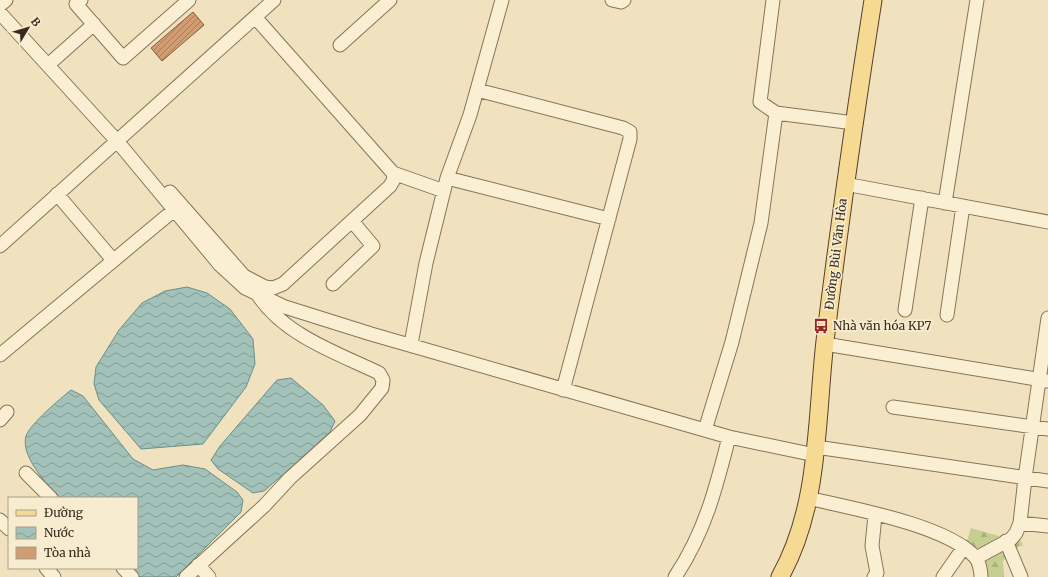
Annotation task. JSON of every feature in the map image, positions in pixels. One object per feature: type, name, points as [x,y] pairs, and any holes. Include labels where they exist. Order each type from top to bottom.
[{"type":"main road","name":"Đường Bùi Văn Hòa","points":[[780,577],[792,550],[808,498],[815,451],[825,344],[845,184],[873,0]]},
{"type":"street","points":[[0,5],[6,0]]},
{"type":"street","points":[[81,0],[76,4],[123,58],[189,0]]},
{"type":"street","points":[[0,246],[116,140],[274,0]]},
{"type":"street","points":[[340,45],[390,0]]},
{"type":"street","points":[[411,344],[426,263],[447,178],[477,90],[502,0]]},
{"type":"street","points":[[612,0],[621,2],[624,0]]},
{"type":"street","points":[[773,0],[760,102],[776,114],[854,123]]},
{"type":"street","points":[[945,203],[976,0]]},
{"type":"street","points":[[0,13],[116,140],[220,265],[245,288],[258,295],[300,311],[371,334],[411,344],[563,390],[729,437],[815,451],[1048,481]]},
{"type":"street","points":[[255,17],[393,173],[444,192]]},
{"type":"street","points":[[48,65],[94,24]]},
{"type":"street","points":[[477,90],[623,128],[630,132],[630,139],[563,390]]},
{"type":"street","points":[[705,430],[732,342],[761,222],[776,114]]},
{"type":"street","points":[[170,192],[244,276],[265,287],[273,288],[284,284],[390,186],[394,179],[393,173]]},
{"type":"street","points":[[447,178],[609,219]]},
{"type":"street","points":[[845,184],[1048,222]]},
{"type":"street","points":[[57,194],[113,260]]},
{"type":"street","points":[[905,310],[922,198]]},
{"type":"street","points":[[947,315],[963,206]]},
{"type":"street","points":[[0,355],[174,210]]},
{"type":"street","points":[[332,284],[373,246],[352,221]]},
{"type":"street","points":[[186,577],[264,506],[290,478],[360,415],[382,388],[383,380],[379,373],[300,334],[266,308],[258,295]]},
{"type":"street","points":[[976,558],[1006,542],[1016,533],[1020,523],[1032,427],[1043,380],[1048,318]]},
{"type":"street","points":[[825,344],[1043,380]]},
{"type":"street","points":[[892,407],[1048,429]]},
{"type":"street","points":[[675,577],[687,560],[714,498],[729,437]]},
{"type":"street","points":[[26,473],[50,497]]},
{"type":"street","points":[[808,498],[932,530],[964,547],[976,558],[981,577]]},
{"type":"street","points":[[874,577],[876,573],[872,546],[875,515]]},
{"type":"street","points":[[0,520],[8,528]]},
{"type":"street","points":[[1020,523],[1048,526]]},
{"type":"street","points":[[1006,542],[1021,577]]},
{"type":"street","points":[[943,577],[964,547]]},
{"type":"street","points":[[198,566],[209,577]]},
{"type":"street","points":[[47,569],[54,577]]},
{"type":"street","points":[[124,569],[132,577]]},
{"type":"green space","points":[[971,528],[999,536],[1011,543],[1019,535],[1023,546],[1019,546],[1003,561],[1004,577],[984,577],[966,544]]},
{"type":"water","points":[[187,287],[207,293],[230,309],[253,339],[255,364],[246,387],[203,444],[141,449],[99,400],[94,384],[96,367],[119,330],[142,303],[165,291]]},
{"type":"water","points":[[291,378],[323,405],[335,421],[330,432],[294,465],[264,491],[253,493],[218,469],[211,460],[220,446],[277,380]]},
{"type":"water","points":[[71,390],[83,396],[133,459],[153,470],[183,465],[205,469],[237,492],[243,500],[241,512],[176,577],[140,577],[132,569],[138,569],[138,497],[60,497],[42,478],[31,461],[25,444],[26,436],[33,425]]},
{"type":"building","points":[[193,12],[204,25],[162,61],[151,48]]},
{"type":"place","name":"Nhà văn hóa KP7","points":[[821,326]]}]
